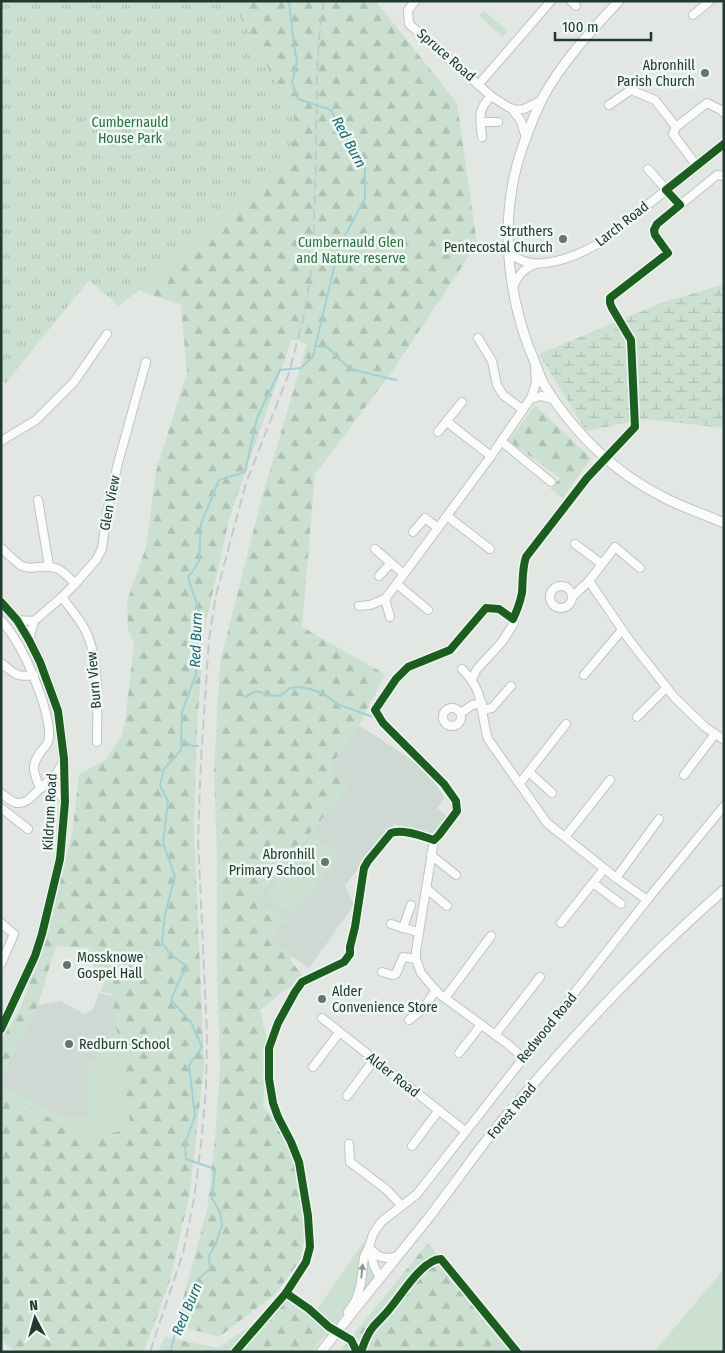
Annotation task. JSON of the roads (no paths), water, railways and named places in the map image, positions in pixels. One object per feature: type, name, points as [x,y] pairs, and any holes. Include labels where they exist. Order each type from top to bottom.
[{"type":"street","name":"Spruce Road","points":[[415,1],[408,10],[409,24],[491,96],[512,109],[521,121],[526,138]]},
{"type":"street","name":"Spruce Road","points":[[479,84],[551,1]]},
{"type":"street","points":[[618,1],[591,30],[552,82],[526,138],[512,188],[508,229],[509,266],[512,287],[528,349],[544,385],[553,399],[599,453],[626,474],[664,498],[724,523]]},
{"type":"street","points":[[693,15],[710,1]]},
{"type":"street","points":[[625,81],[631,90],[655,100],[676,127]]},
{"type":"street","points":[[609,105],[631,90]]},
{"type":"street","points":[[482,137],[480,110],[491,96]]},
{"type":"street","points":[[512,109],[524,109],[542,100]]},
{"type":"street","points":[[696,165],[673,134],[676,127],[706,103],[724,113]]},
{"type":"street","points":[[481,122],[498,122]]},
{"type":"street","name":"Larch Road","points":[[512,287],[522,271],[531,265],[564,259],[592,248],[724,144]]},
{"type":"street","points":[[648,169],[680,205]]},
{"type":"street","points":[[663,246],[655,234],[654,230],[657,224],[717,175],[724,176]]},
{"type":"street","name":"Larch Road","points":[[509,248],[519,260],[538,263]]},
{"type":"street","points":[[1,441],[36,420],[74,382],[107,334]]},
{"type":"street","points":[[478,338],[492,361],[497,385],[503,395],[522,409]]},
{"type":"street","name":"Glen View","points":[[34,621],[75,584],[96,560],[102,549],[107,512],[118,463],[146,362]]},
{"type":"street","points":[[359,606],[370,605],[386,599],[491,456],[533,394],[536,383],[534,362]]},
{"type":"street","points":[[530,399],[541,396],[553,399]]},
{"type":"street","points":[[438,432],[462,402]]},
{"type":"street","points":[[446,422],[491,456]]},
{"type":"street","points":[[501,441],[551,482]]},
{"type":"street","points":[[38,500],[49,566]]},
{"type":"street","points":[[446,516],[490,549]]},
{"type":"street","points":[[711,517],[724,519]]},
{"type":"street","points":[[413,532],[425,518],[438,528]]},
{"type":"street","points":[[575,544],[602,564]]},
{"type":"street","points":[[572,597],[589,581],[615,547],[640,568]]},
{"type":"street","points":[[1,548],[23,566],[31,568],[49,566],[56,568],[75,584]]},
{"type":"street","points":[[375,549],[404,574]]},
{"type":"street","points":[[379,576],[391,563]]},
{"type":"street","points":[[589,581],[622,630],[666,688],[705,726],[724,740]]},
{"type":"street","points":[[397,584],[428,610]]},
{"type":"street","name":"Burn View","points":[[62,597],[84,627],[94,655],[97,702],[96,742]]},
{"type":"street","points":[[386,599],[390,617]]},
{"type":"street","name":"Kildrum Road","points":[[1,602],[17,620],[29,640],[40,662],[58,711],[64,759],[65,802],[60,858],[42,934],[35,956],[1,1029]]},
{"type":"street","points":[[17,620],[34,621],[29,640]]},
{"type":"street","points":[[472,679],[477,669],[502,642],[514,623]]},
{"type":"street","points":[[3,625],[21,650],[34,675],[44,706],[49,737],[47,745],[36,758],[33,765],[34,772],[42,787]]},
{"type":"street","points":[[584,675],[622,630]]},
{"type":"street","points":[[1,663],[16,676],[34,675]]},
{"type":"street","points":[[462,669],[472,679],[477,689],[488,739],[547,823],[604,869],[647,900]]},
{"type":"street","points":[[461,713],[472,705],[492,708],[511,686]]},
{"type":"street","points":[[637,717],[666,688]]},
{"type":"street","points":[[520,783],[566,724]]},
{"type":"street","points":[[684,775],[715,734]]},
{"type":"street","points":[[1,794],[12,802],[17,804],[23,803],[57,773],[64,759]]},
{"type":"street","points":[[529,772],[552,793]]},
{"type":"street","points":[[565,837],[610,780]]},
{"type":"street","points":[[42,787],[55,788],[65,802]]},
{"type":"street","name":"Redwood Road","points":[[324,1348],[356,1300],[361,1283],[364,1257],[373,1234],[379,1225],[417,1194],[647,900],[724,806]]},
{"type":"street","points":[[1,808],[28,829]]},
{"type":"street","points":[[616,878],[659,819]]},
{"type":"street","points":[[434,840],[416,959],[420,973],[444,998],[524,1058]]},
{"type":"street","points":[[431,855],[456,875]]},
{"type":"street","points":[[561,924],[604,869]]},
{"type":"street","points":[[593,883],[621,904]]},
{"type":"street","points":[[426,888],[447,906]]},
{"type":"street","name":"Forest Road","points":[[324,1348],[496,1129],[560,1053],[632,976],[724,890]]},
{"type":"street","points":[[403,928],[411,905]]},
{"type":"street","points":[[1,923],[14,934],[1,964]]},
{"type":"street","points":[[392,924],[419,932]]},
{"type":"street","points":[[444,998],[491,936]]},
{"type":"street","points":[[382,972],[392,975],[396,974],[403,957],[416,959]]},
{"type":"street","points":[[495,1035],[540,977]]},
{"type":"street","points":[[409,1020],[423,1009],[436,990]]},
{"type":"street","name":"Alder Road","points":[[322,1018],[465,1131]]},
{"type":"street","points":[[459,1053],[481,1025]]},
{"type":"street","points":[[313,1067],[339,1033]]},
{"type":"street","points":[[347,1096],[374,1060]]},
{"type":"street","points":[[412,1146],[438,1110]]},
{"type":"street","points":[[350,1144],[350,1162],[387,1190],[402,1206]]},
{"type":"street","points":[[369,1246],[374,1253],[383,1259],[397,1256]]},
{"type":"street","points":[[369,1246],[374,1266],[380,1278]]},
{"type":"waterway","name":"Red Burn","points":[[163,1352],[171,1350],[178,1321],[198,1279],[210,1269],[209,1256],[222,1225],[220,1212],[212,1198],[215,1169],[186,1159],[185,1144],[195,1116],[189,1065],[202,1047],[191,1022],[171,1000],[187,966],[171,955],[162,943],[165,914],[175,876],[163,843],[168,801],[160,785],[164,769],[181,750],[182,712],[196,674],[199,610],[188,578],[199,561],[201,524],[219,480],[245,472],[257,418],[280,370],[301,368],[313,356],[339,247],[365,198],[365,166],[346,138],[331,110],[298,99],[292,83],[297,62],[289,1]]},
{"type":"waterway","points":[[316,346],[327,347],[350,369],[396,380]]},
{"type":"waterway","points":[[245,697],[256,691],[280,696],[290,688],[299,687],[324,694],[337,704],[373,717]]},
{"type":"waterway","points":[[182,740],[192,746],[198,746]]},
{"type":"railway","points":[[150,1352],[183,1253],[194,1199],[206,1090],[207,1034],[198,839],[209,639],[216,595],[246,483],[289,373],[304,315],[313,260],[317,77],[319,37],[324,1]]},
{"type":"place","name":"Abronhill Parish Church","points":[[705,73]]},
{"type":"place","name":"Struthers Pentecostal Church","points":[[563,239]]},
{"type":"place","name":"Abronhill Primary School","points":[[325,862]]},
{"type":"place","name":"Mossknowe Gospel Hall","points":[[67,965]]},
{"type":"place","name":"Alder Convenience Store","points":[[322,999]]},
{"type":"place","name":"Redburn School","points":[[69,1044]]},
{"type":"park label","name":"Cumbernauld House Park","points":[[130,130]]},
{"type":"park label","name":"Cumbernauld Glen and Nature reserve","points":[[351,250]]}]
